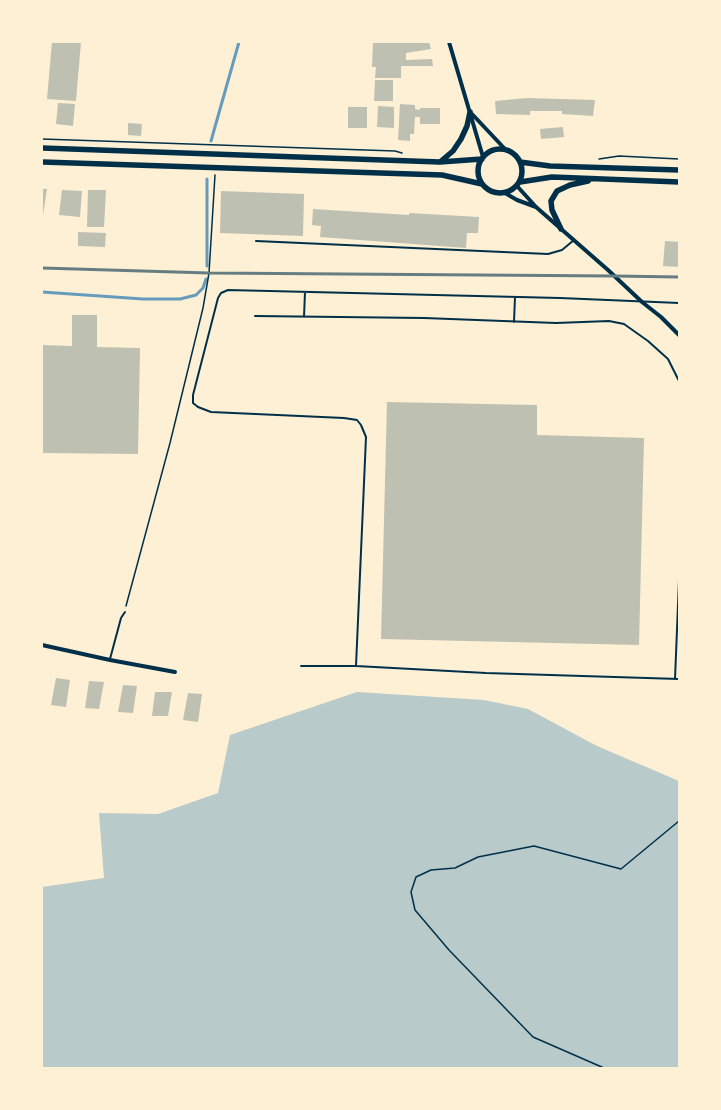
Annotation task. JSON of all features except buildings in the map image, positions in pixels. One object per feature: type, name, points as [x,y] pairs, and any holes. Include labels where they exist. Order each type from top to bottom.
[{"type":"main road","points":[[440,162],[453,151],[461,139],[467,126],[470,112]]},
{"type":"main road","points":[[42,148],[440,162],[482,158],[495,149],[505,149],[512,152],[520,162],[523,172],[519,184]]},
{"type":"main road","points":[[482,158],[478,169],[479,179],[490,191],[500,193],[506,193],[519,184],[552,177],[679,182]]},
{"type":"main road","points":[[42,162],[442,176],[482,184]]},
{"type":"main road","points":[[520,162],[550,166],[679,170]]},
{"type":"main road","points":[[561,229],[552,210],[551,201],[557,190],[570,185],[598,179]]},
{"type":"street","points":[[449,42],[482,158]]},
{"type":"street","points":[[470,112],[505,149]]},
{"type":"street","points":[[519,184],[536,207],[642,302],[662,317],[679,335]]},
{"type":"street","points":[[506,193],[517,200],[536,207]]},
{"type":"street","points":[[42,644],[110,660],[175,672]]},
{"type":"lane","points":[[256,241],[548,254],[562,250],[574,240]]},
{"type":"lane","points":[[356,666],[366,437],[362,425],[357,420],[344,418],[211,412],[198,407],[193,403],[193,395],[218,298],[221,293],[228,290],[515,297],[679,303]]},
{"type":"lane","points":[[304,317],[305,292]]},
{"type":"lane","points":[[514,322],[515,297]]},
{"type":"lane","points":[[255,316],[424,318],[556,323],[609,321],[624,324],[648,341],[668,359],[679,381]]},
{"type":"lane","points":[[675,679],[679,580]]},
{"type":"lane","points":[[110,660],[120,622],[125,612]]},
{"type":"lane","points":[[300,666],[356,666],[486,673],[679,679]]},
{"type":"path","points":[[42,139],[379,150],[402,153]]},
{"type":"path","points":[[596,160],[619,156],[679,159]]},
{"type":"path","points":[[125,612],[204,308],[209,273],[216,167]]},
{"type":"path","points":[[604,1068],[533,1036],[449,950],[415,910],[412,892],[416,877],[431,870],[455,868],[478,858],[534,846],[621,868],[679,821]]},
{"type":"shaded area","points":[[357,692],[484,700],[528,709],[597,746],[679,781],[679,1068],[42,1068],[42,887],[104,878],[99,813],[158,814],[218,793],[230,735]]},
{"type":"waterway","points":[[211,141],[239,42]]},
{"type":"waterway","points":[[207,179],[207,266]]},
{"type":"waterway","points":[[42,292],[143,299],[180,299],[196,295],[203,288],[206,279]]},
{"type":"railway","points":[[42,268],[209,273],[679,277]]}]
